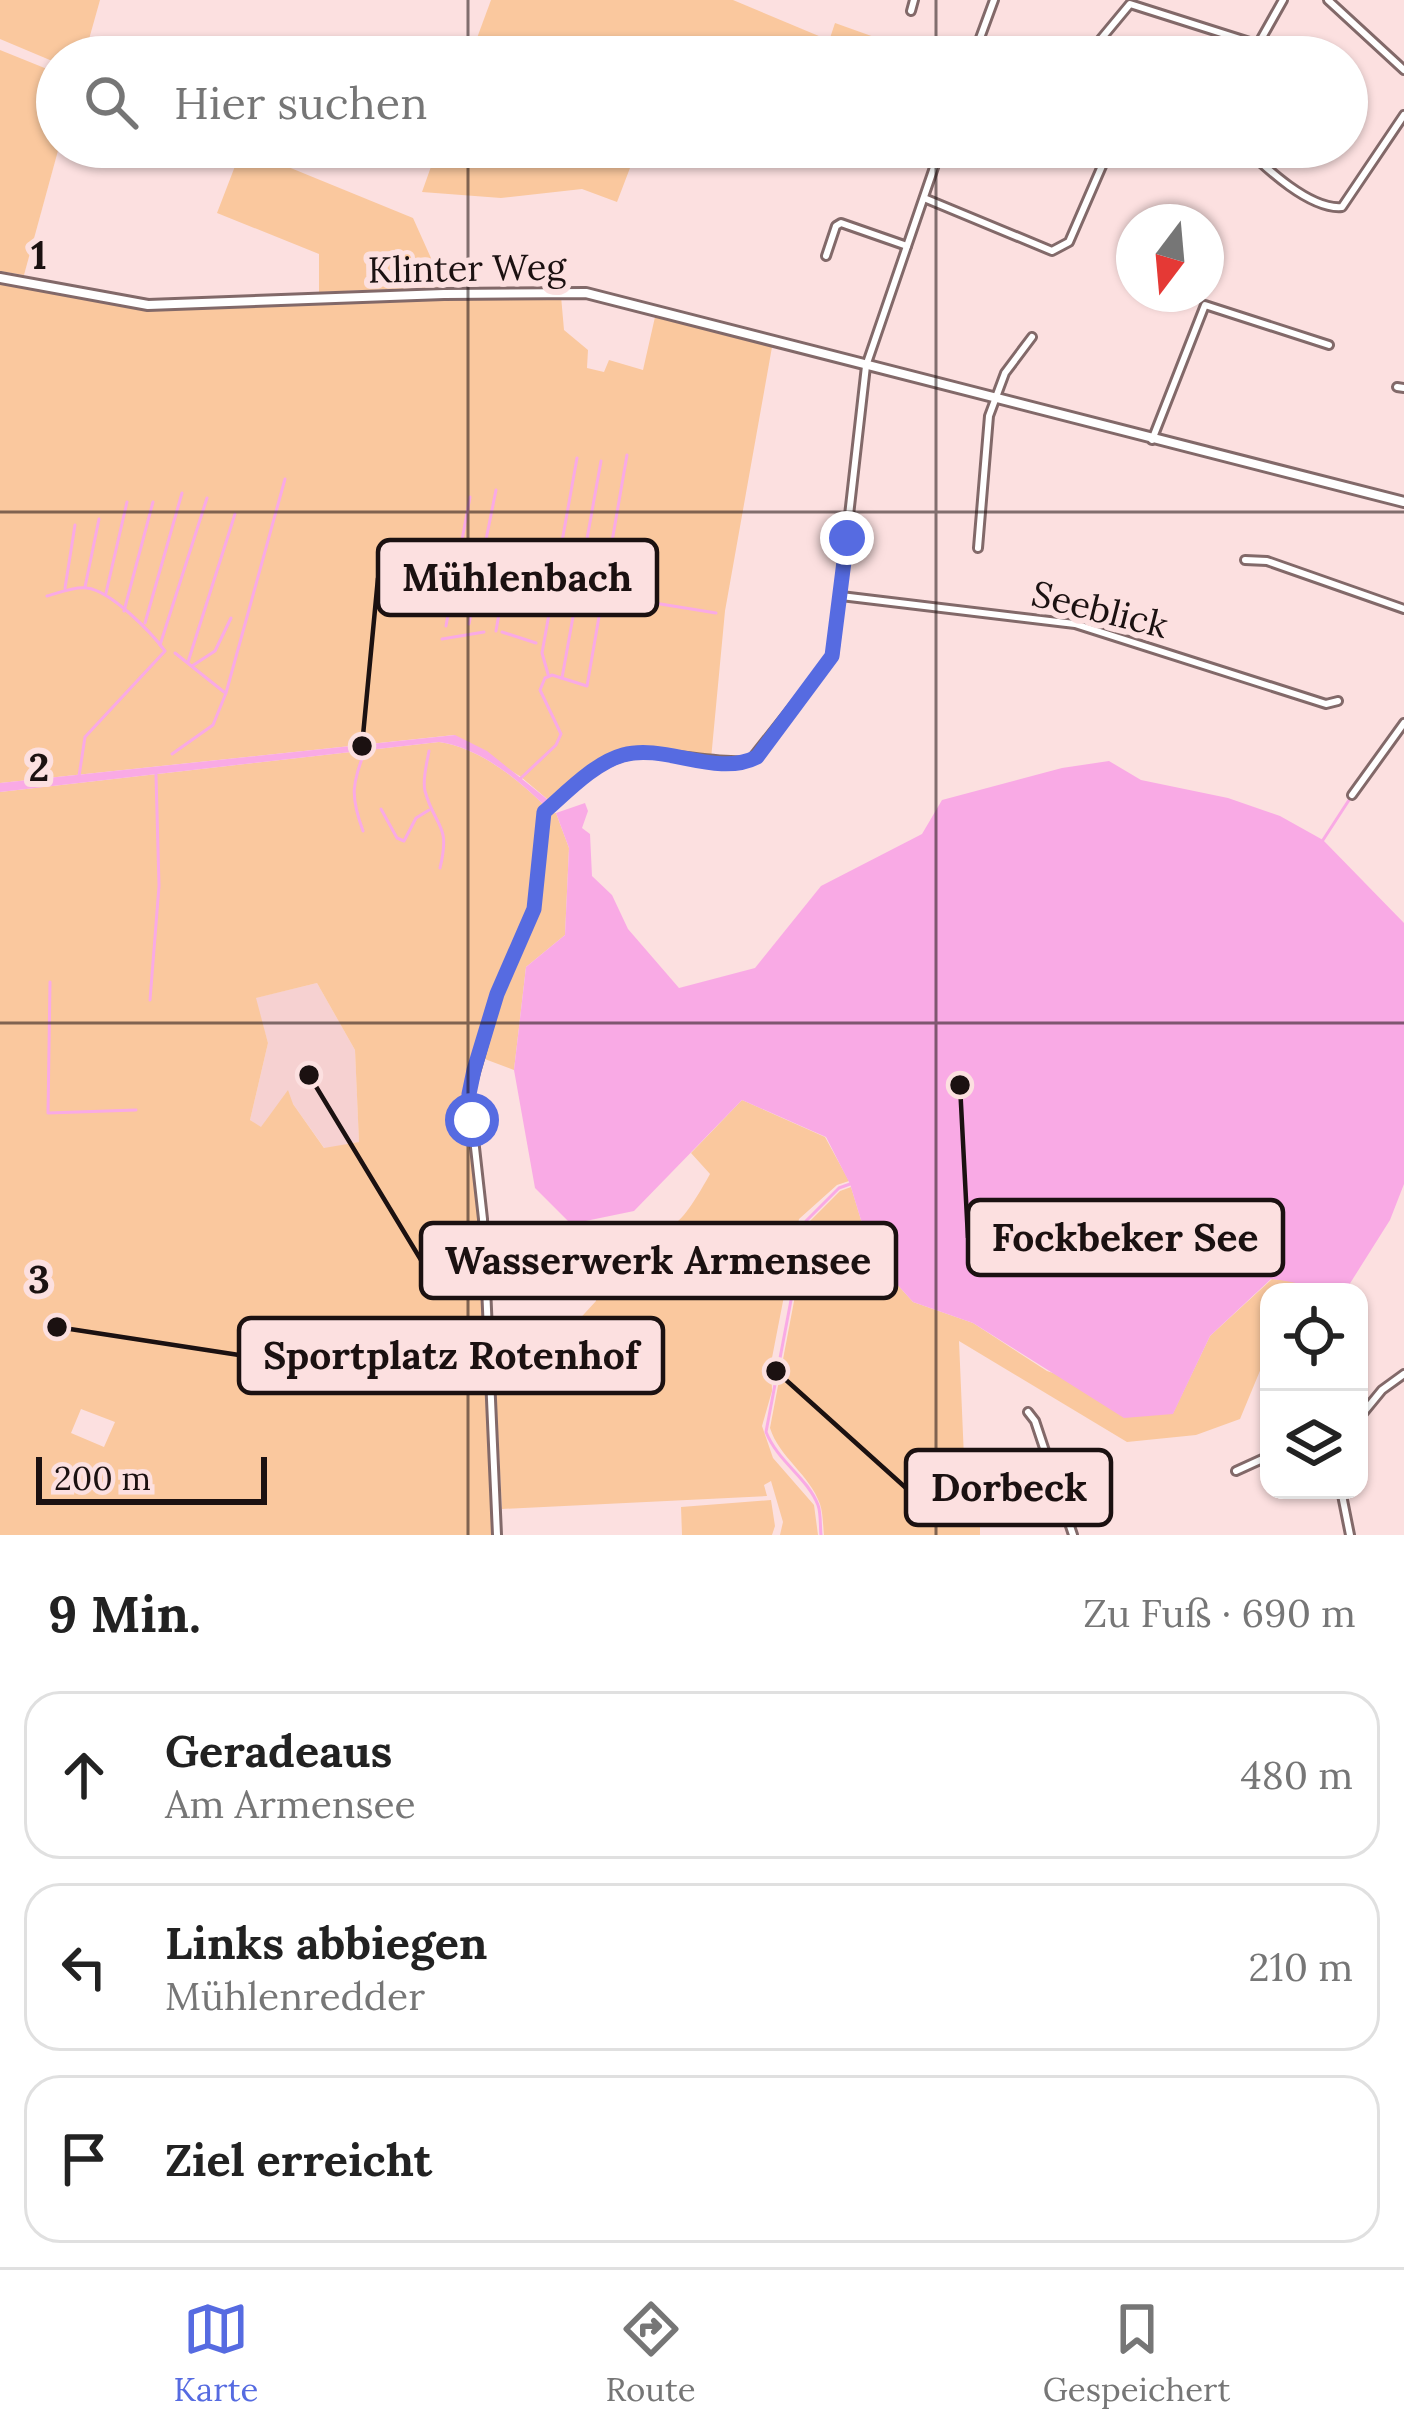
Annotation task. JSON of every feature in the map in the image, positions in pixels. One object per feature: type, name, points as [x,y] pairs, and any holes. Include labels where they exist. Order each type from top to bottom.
[{"type":"street","points":[[911,11],[914,0]]},
{"type":"street","points":[[981,36],[994,0]]},
{"type":"street","points":[[1261,36],[1283,0]]},
{"type":"street","points":[[1328,0],[1367,36]]},
{"type":"street","points":[[1103,36],[1130,4],[1231,36]]},
{"type":"street","points":[[1368,37],[1404,70]]},
{"type":"street","points":[[1266,168],[1325,206],[1342,207],[1404,115]]},
{"type":"street","points":[[497,1535],[483,1219],[469,1094],[497,994],[534,909],[544,812],[623,755],[714,763],[750,761],[832,656],[866,366],[934,168]]},
{"type":"street","points":[[924,197],[1052,251],[1069,242],[1101,168]]},
{"type":"street","points":[[826,256],[841,223],[907,246]]},
{"type":"street","name":"Klinter Weg","points":[[0,278],[148,305],[586,293],[1404,502]]},
{"type":"street","points":[[1224,311],[1329,346]]},
{"type":"street","points":[[1152,440],[1202,312]]},
{"type":"street","points":[[978,548],[989,416],[1005,373],[1032,337]]},
{"type":"street","points":[[1245,560],[1267,561],[1404,610]]},
{"type":"street","name":"Seeblick","points":[[841,596],[1075,624],[1326,704],[1338,701]]},
{"type":"street","points":[[1352,794],[1404,723]]},
{"type":"street","points":[[1368,1407],[1404,1374]]},
{"type":"street","points":[[1028,1412],[1073,1535]]},
{"type":"street","points":[[1236,1472],[1260,1460]]},
{"type":"street","points":[[1343,1499],[1350,1535]]},
{"type":"shaded area","points":[[0,0],[100,0],[90,36],[36,36],[36,54],[0,39]]},
{"type":"shaded area","points":[[491,0],[733,0],[819,36],[478,36]]},
{"type":"shaded area","points":[[835,23],[871,36],[831,36]]},
{"type":"shaded area","points":[[0,50],[36,65],[36,168],[53,168],[24,275],[0,271]]},
{"type":"shaded area","points":[[234,168],[291,168],[413,218],[444,287],[319,292],[319,254],[217,213]]},
{"type":"shaded area","points":[[431,168],[630,168],[617,202],[582,189],[501,198],[422,192]]},
{"type":"shaded area","points":[[0,283],[147,311],[561,296],[564,330],[588,350],[587,368],[604,372],[609,360],[643,370],[655,317],[772,347],[725,611],[711,759],[655,749],[623,751],[595,766],[552,803],[521,777],[454,735],[0,783]]},
{"type":"shaded area","points":[[455,735],[487,751],[552,803],[547,808],[484,758],[439,742],[0,792],[0,783]]},
{"type":"shaded area","points":[[439,742],[498,766],[547,808],[531,908],[500,977],[467,1093],[481,1219],[492,1535],[0,1535],[0,792]],"holes":[[[317,983],[355,1050],[359,1142],[324,1148],[288,1090],[261,1127],[250,1120],[268,1043],[256,998]],[[81,1409],[115,1422],[104,1447],[71,1433]]]},
{"type":"shaded area","points":[[1109,761],[1141,780],[1228,798],[1280,816],[1323,840],[1404,923],[1404,1184],[1390,1220],[1350,1283],[1271,1279],[1260,1283],[1260,1289],[1210,1336],[1173,1414],[1124,1418],[973,1323],[913,1302],[895,1282],[861,1220],[850,1184],[826,1137],[742,1100],[634,1211],[571,1224],[535,1188],[514,1070],[526,967],[565,935],[569,848],[556,813],[585,803],[588,811],[582,828],[590,834],[592,876],[612,895],[628,929],[679,988],[755,968],[821,886],[922,834],[942,800],[1062,768]]},
{"type":"shaded area","points":[[556,813],[569,848],[565,935],[526,967],[514,1070],[482,1058],[500,995],[538,910],[545,814]]},
{"type":"shaded area","points":[[317,983],[355,1050],[359,1142],[325,1149],[293,1104],[261,1128],[250,1120],[268,1043],[255,998]]},
{"type":"shaded area","points":[[742,1100],[825,1137],[849,1181],[837,1185],[799,1219],[771,1363],[772,1391],[762,1426],[773,1458],[814,1505],[818,1535],[780,1535],[783,1522],[771,1481],[764,1485],[767,1496],[502,1509],[493,1337],[574,1325],[596,1301],[595,1240],[653,1234],[676,1223],[710,1174],[691,1153]]},
{"type":"shaded area","points":[[851,1187],[861,1220],[895,1282],[913,1302],[973,1323],[1047,1371],[1173,1413],[1210,1336],[1260,1290],[1260,1371],[1240,1419],[1196,1435],[1127,1442],[959,1341],[964,1458],[980,1459],[980,1535],[824,1535],[815,1494],[770,1428],[809,1222],[840,1191]]},
{"type":"shaded area","points":[[771,1500],[772,1535],[682,1535],[681,1507]]},
{"type":"waterway","points":[[521,778],[556,745],[561,734],[540,690],[545,678],[552,675],[587,686],[627,455]]},
{"type":"waterway","points":[[548,674],[542,653],[577,458]]},
{"type":"waterway","points":[[562,678],[601,461]]},
{"type":"waterway","points":[[172,754],[213,725],[285,479]]},
{"type":"waterway","points":[[469,624],[496,490]]},
{"type":"waterway","points":[[145,623],[182,493]]},
{"type":"waterway","points":[[446,626],[470,497]]},
{"type":"waterway","points":[[160,645],[207,498]]},
{"type":"waterway","points":[[106,593],[127,502]]},
{"type":"waterway","points":[[124,611],[153,502]]},
{"type":"waterway","points":[[188,662],[235,514]]},
{"type":"waterway","points":[[85,587],[99,519]]},
{"type":"waterway","points":[[65,588],[75,525]]},
{"type":"waterway","points":[[496,631],[511,544]]},
{"type":"waterway","points":[[47,596],[77,588],[97,591],[130,614],[165,651],[85,737],[79,776]]},
{"type":"waterway","points":[[605,595],[716,613]]},
{"type":"waterway","points":[[192,666],[215,651],[231,618]]},
{"type":"waterway","points":[[442,639],[484,632]]},
{"type":"waterway","points":[[502,632],[536,643]]},
{"type":"waterway","points":[[175,653],[224,692]]},
{"type":"waterway","points":[[363,831],[354,789],[366,747]]},
{"type":"waterway","points":[[429,751],[424,787],[443,834],[440,868]]},
{"type":"waterway","points":[[150,1000],[159,886],[156,775]]},
{"type":"waterway","points":[[1323,840],[1349,800]]},
{"type":"waterway","points":[[381,809],[397,838],[404,841],[416,818],[429,810]]},
{"type":"waterway","points":[[50,982],[48,1113],[136,1110]]},
{"type":"waterway","points":[[821,1535],[813,1495],[766,1432],[806,1221],[839,1188],[850,1184]]},
{"type":"place","name":"Mühlenbach","points":[[362,746]]},
{"type":"place","name":"Wasserwerk Armensee","points":[[309,1075]]},
{"type":"place","name":"Fockbeker See","points":[[960,1085]]},
{"type":"place","name":"Sportplatz Rotenhof","points":[[57,1327]]},
{"type":"place","name":"Dorbeck","points":[[776,1371]]},
{"type":"route","points":[[472,1120],[469,1094],[474,1070],[497,994],[534,909],[544,812],[623,755],[714,763],[757,757],[832,656],[847,538]]}]
